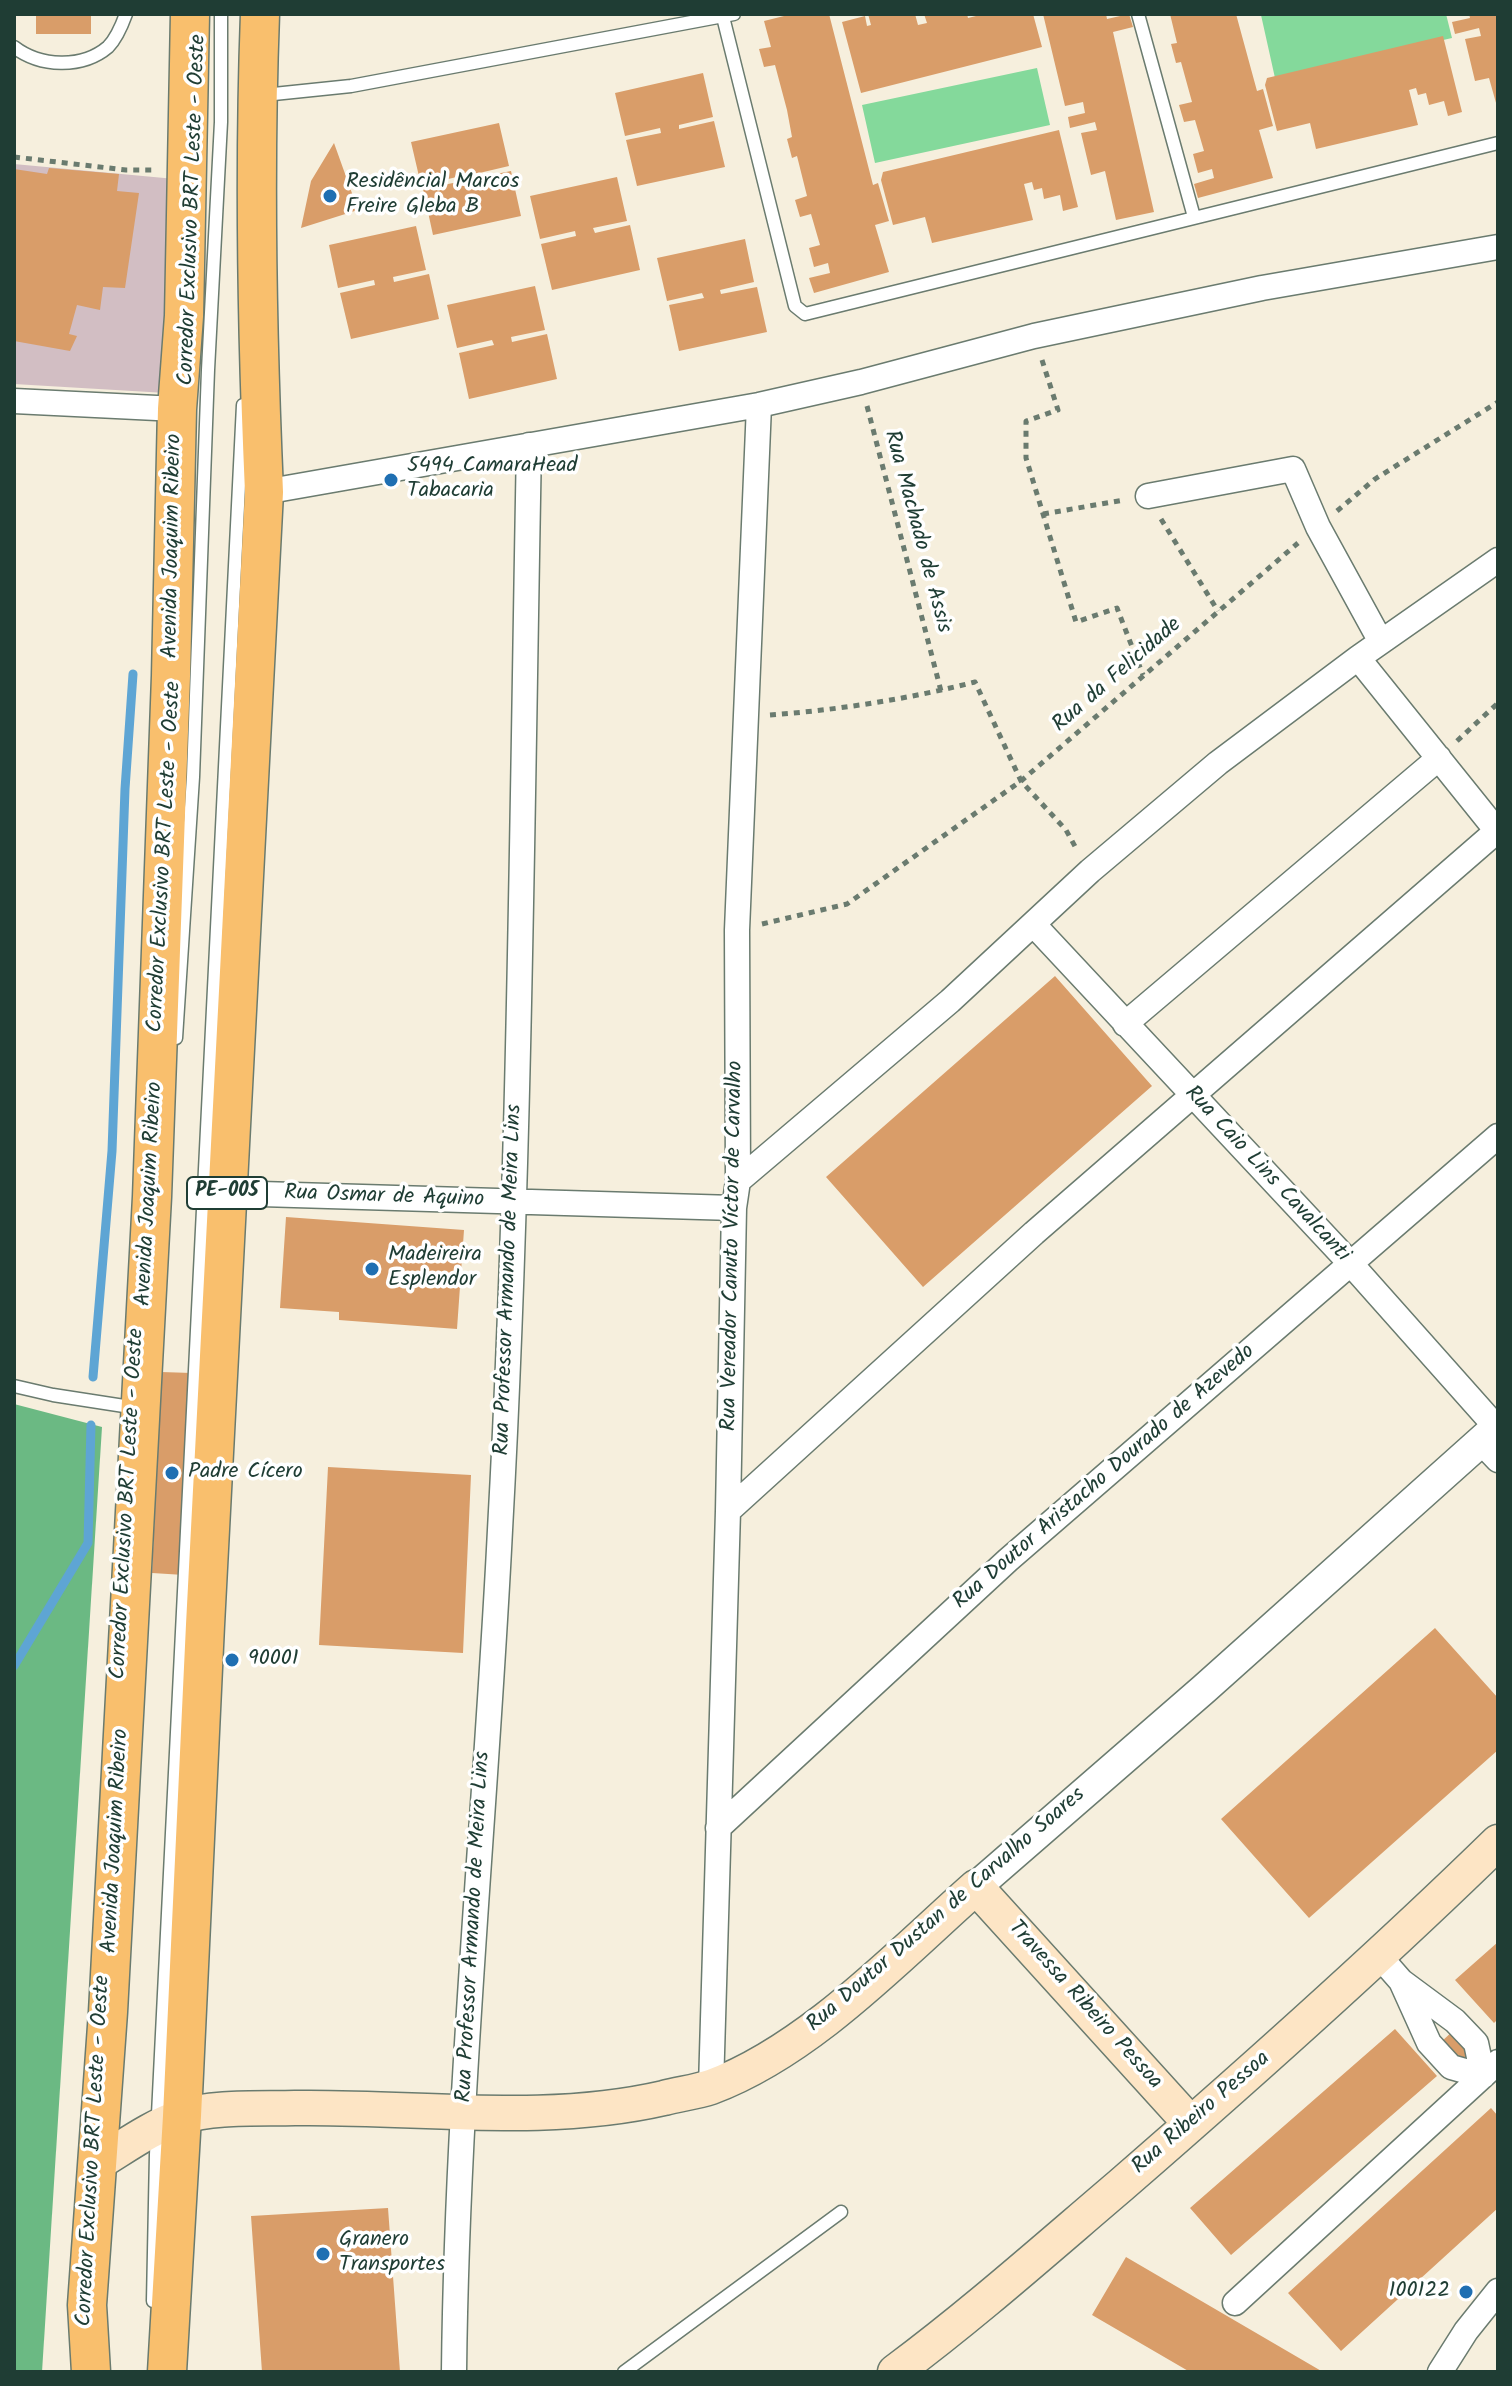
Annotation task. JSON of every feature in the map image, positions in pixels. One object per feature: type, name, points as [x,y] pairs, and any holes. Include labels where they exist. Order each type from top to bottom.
[{"type":"main road","name":"Avenida Joaquim Ribeiro","points":[[91,2372],[87,2305],[109,2156],[108,2012],[148,1400],[177,409],[184,316],[190,14]]},
{"type":"main road","name":"PE-005","points":[[167,2372],[170,2121],[227,1193],[264,492],[257,327],[260,14]]},
{"type":"main road","name":"Rua Ribeiro Pessoa","points":[[895,2372],[1029,2263],[1191,2124],[1390,1969],[1498,1842]]},
{"type":"main road","name":"Rua Doutor Dustan de Carvalho Soares","points":[[109,2156],[170,2121],[233,2109],[347,2107],[464,2113],[569,2113],[634,2105],[711,2087],[762,2062],[823,2022],[976,1887]]},
{"type":"main road","name":"Travessa Ribeiro Pessoa","points":[[976,1887],[1191,2124]]},
{"type":"street","points":[[264,492],[759,405],[861,382],[1034,336],[1262,288],[1498,247]]},
{"type":"street","points":[[14,401],[177,409]]},
{"type":"street","name":"Rua Vereador Canuto Víctor de Carvalho","points":[[711,2087],[734,1208],[738,1181],[737,930],[759,405]]},
{"type":"street","name":"Rua Professor Armando de Meira Lins","points":[[454,2372],[455,2240],[500,1531],[514,1202],[529,445]]},
{"type":"street","points":[[1148,496],[1293,469],[1318,527],[1381,642]]},
{"type":"street","points":[[738,1181],[938,1011],[1090,871],[1218,763],[1358,658],[1498,560]]},
{"type":"street","points":[[728,1511],[1034,1233],[1498,830],[1358,658]]},
{"type":"street","points":[[1125,1024],[1439,758]]},
{"type":"street","name":"Rua Caio Lins Cavalcanti","points":[[1034,925],[1351,1264],[1493,1438]]},
{"type":"street","name":"Rua Doutor Aristacho Dourado de Azevedo","points":[[718,1828],[1008,1560],[1498,1136]]},
{"type":"street","name":"Rua Osmar de Aquino","points":[[227,1193],[734,1208]]},
{"type":"street","name":"Rua Doutor Dustan de Carvalho Soares","points":[[976,1887],[1493,1438]]},
{"type":"street","points":[[1390,1969],[1455,2021],[1476,2043],[1490,2069]]},
{"type":"street","points":[[1390,1969],[1429,2043],[1451,2067],[1490,2069]]},
{"type":"street","points":[[1235,2303],[1490,2069]]},
{"type":"street","points":[[1440,2372],[1466,2331],[1498,2291]]},
{"type":"lane","points":[[14,47],[48,62],[70,63],[92,57],[109,46],[126,14]]},
{"type":"lane","name":"Corredor Exclusivo BRT Leste - Oeste","points":[[176,1046],[193,777],[221,122],[221,14]]},
{"type":"lane","points":[[244,305],[250,14]]},
{"type":"lane","points":[[1138,14],[1194,217]]},
{"type":"lane","points":[[257,96],[351,86],[728,15],[795,306],[801,312],[810,314],[1498,143]]},
{"type":"lane","points":[[152,2310],[170,2121],[243,384]]},
{"type":"lane","name":"Corredor Exclusivo BRT Leste - Oeste","points":[[148,1400],[160,1301]]},
{"type":"lane","points":[[14,1386],[53,1395],[148,1400]]},
{"type":"lane","points":[[624,2372],[841,2212]]},
{"type":"path","points":[[14,157],[126,170],[185,170]]},
{"type":"path","points":[[1034,336],[1058,410],[1026,421],[1026,458],[1076,622],[1117,608],[1143,675]]},
{"type":"path","name":"Rua Machado de Assis","points":[[861,382],[941,691]]},
{"type":"path","name":"Rua da Felicidade","points":[[737,930],[847,904],[1021,781],[1375,479],[1498,402]]},
{"type":"path","points":[[1043,514],[1148,496],[1218,611]]},
{"type":"path","points":[[746,717],[802,713],[941,691],[975,682],[1021,781],[1066,830],[1090,871]]},
{"type":"path","points":[[1439,758],[1498,703]]},
{"type":"shaded area","points":[[14,164],[175,179],[166,393],[14,384]]},
{"type":"green space","points":[[1446,14],[1452,38],[1275,78],[1261,15]]},
{"type":"green space","points":[[1037,68],[1050,125],[875,163],[862,105]]},
{"type":"green space","points":[[14,1404],[102,1427],[42,2372],[14,2372]]},
{"type":"building","points":[[36,14],[91,14],[91,34],[36,34]]},
{"type":"building","points":[[792,14],[829,14],[873,185],[878,183],[889,221],[875,225],[889,272],[814,293],[809,278],[830,273],[828,263],[814,267],[809,248],[820,245],[811,214],[800,217],[795,200],[807,196],[797,156],[792,158],[787,139],[792,137],[787,110],[775,65],[764,67],[759,49],[771,47],[764,21]]},
{"type":"building","points":[[868,14],[915,14],[918,25],[927,23],[924,14],[967,14],[968,18],[984,14],[1033,14],[1042,47],[861,93],[842,22],[865,16],[867,26],[871,25]]},
{"type":"building","points":[[1043,14],[1106,14],[1107,19],[1129,14],[1133,27],[1113,32],[1154,212],[1116,220],[1105,171],[1091,175],[1081,133],[1097,130],[1095,122],[1070,128],[1068,117],[1085,113],[1083,102],[1065,106]]},
{"type":"building","points":[[1170,14],[1236,14],[1257,91],[1263,89],[1273,126],[1259,130],[1273,178],[1198,198],[1194,184],[1214,178],[1212,169],[1198,173],[1193,154],[1204,151],[1195,120],[1184,122],[1179,105],[1192,102],[1181,62],[1176,63],[1171,44],[1177,43]]},
{"type":"building","points":[[1469,14],[1498,14],[1498,110],[1489,78],[1475,81],[1465,39],[1481,36],[1479,28],[1455,34],[1452,22],[1470,18]]},
{"type":"building","points":[[1443,36],[1462,112],[1448,116],[1444,101],[1429,105],[1426,93],[1418,95],[1416,88],[1409,90],[1418,125],[1316,149],[1310,123],[1277,131],[1265,85],[1267,78]]},
{"type":"building","points":[[703,73],[713,117],[679,125],[679,129],[714,121],[725,167],[637,186],[626,140],[661,133],[660,128],[625,136],[615,93]]},
{"type":"building","points":[[499,123],[509,166],[475,174],[476,178],[511,171],[521,216],[433,235],[423,189],[458,182],[457,177],[421,185],[411,142]]},
{"type":"building","points":[[1059,130],[1078,207],[1063,211],[1060,195],[1044,199],[1042,188],[1034,190],[1032,182],[1024,184],[1033,220],[932,243],[925,217],[893,225],[881,180],[883,172]]},
{"type":"building","name":"Residêncial Marcos Freire Gleba B","points":[[334,143],[358,210],[301,228],[311,181]]},
{"type":"building","points":[[49,168],[119,174],[117,191],[139,193],[125,288],[103,287],[100,310],[77,305],[69,334],[77,336],[70,351],[14,341],[14,169],[47,174]]},
{"type":"building","points":[[617,177],[627,221],[593,228],[595,233],[630,225],[640,270],[552,290],[541,244],[576,236],[575,231],[540,239],[530,196]]},
{"type":"building","points":[[416,226],[426,270],[393,277],[394,282],[429,274],[439,319],[351,339],[340,293],[375,285],[374,280],[338,288],[329,245]]},
{"type":"building","points":[[745,239],[754,282],[720,290],[721,294],[757,287],[767,332],[679,351],[669,305],[704,298],[702,293],[667,301],[657,258]]},
{"type":"building","points":[[535,286],[545,330],[511,337],[512,342],[547,334],[557,379],[469,399],[459,353],[494,345],[492,340],[457,348],[447,305]]},
{"type":"building","points":[[1055,976],[1152,1086],[923,1287],[826,1177]]},
{"type":"building","name":"Madeireira Esplendor","points":[[286,1217],[464,1230],[457,1329],[339,1320],[339,1312],[280,1308]]},
{"type":"building","name":"Padre Cícero","points":[[161,1372],[192,1373],[184,1575],[152,1573]]},
{"type":"building","points":[[328,1467],[471,1475],[463,1653],[319,1645]]},
{"type":"building","points":[[1435,1628],[1498,1698],[1498,1750],[1309,1918],[1221,1819]]},
{"type":"building","points":[[1498,1942],[1498,2019],[1494,2023],[1455,1980]]},
{"type":"building","points":[[1395,2029],[1437,2076],[1231,2255],[1190,2208]]},
{"type":"building","points":[[1454,2030],[1473,2050],[1460,2062],[1441,2042]]},
{"type":"building","points":[[1491,2108],[1498,2116],[1498,2208],[1341,2351],[1288,2293]]},
{"type":"building","points":[[388,2208],[400,2372],[262,2372],[251,2216]]},
{"type":"building","points":[[1126,2257],[1323,2372],[1190,2372],[1092,2315]]},
{"type":"waterway","points":[[93,1377],[112,1151],[125,789],[133,674]]},
{"type":"waterway","points":[[14,1666],[88,1543],[91,1425]]},
{"type":"place","name":"Residêncial Marcos Freire Gleba B","points":[[330,196]]},
{"type":"place","name":"5494 CamaraHead Tabacaria","points":[[391,480]]},
{"type":"place","name":"Madeireira Esplendor","points":[[372,1269]]},
{"type":"place","name":"Padre Cícero","points":[[172,1473]]},
{"type":"place","name":"90001","points":[[232,1660]]},
{"type":"place","name":"Granero Transportes","points":[[323,2254]]},
{"type":"place","name":"100122","points":[[1466,2292]]}]
